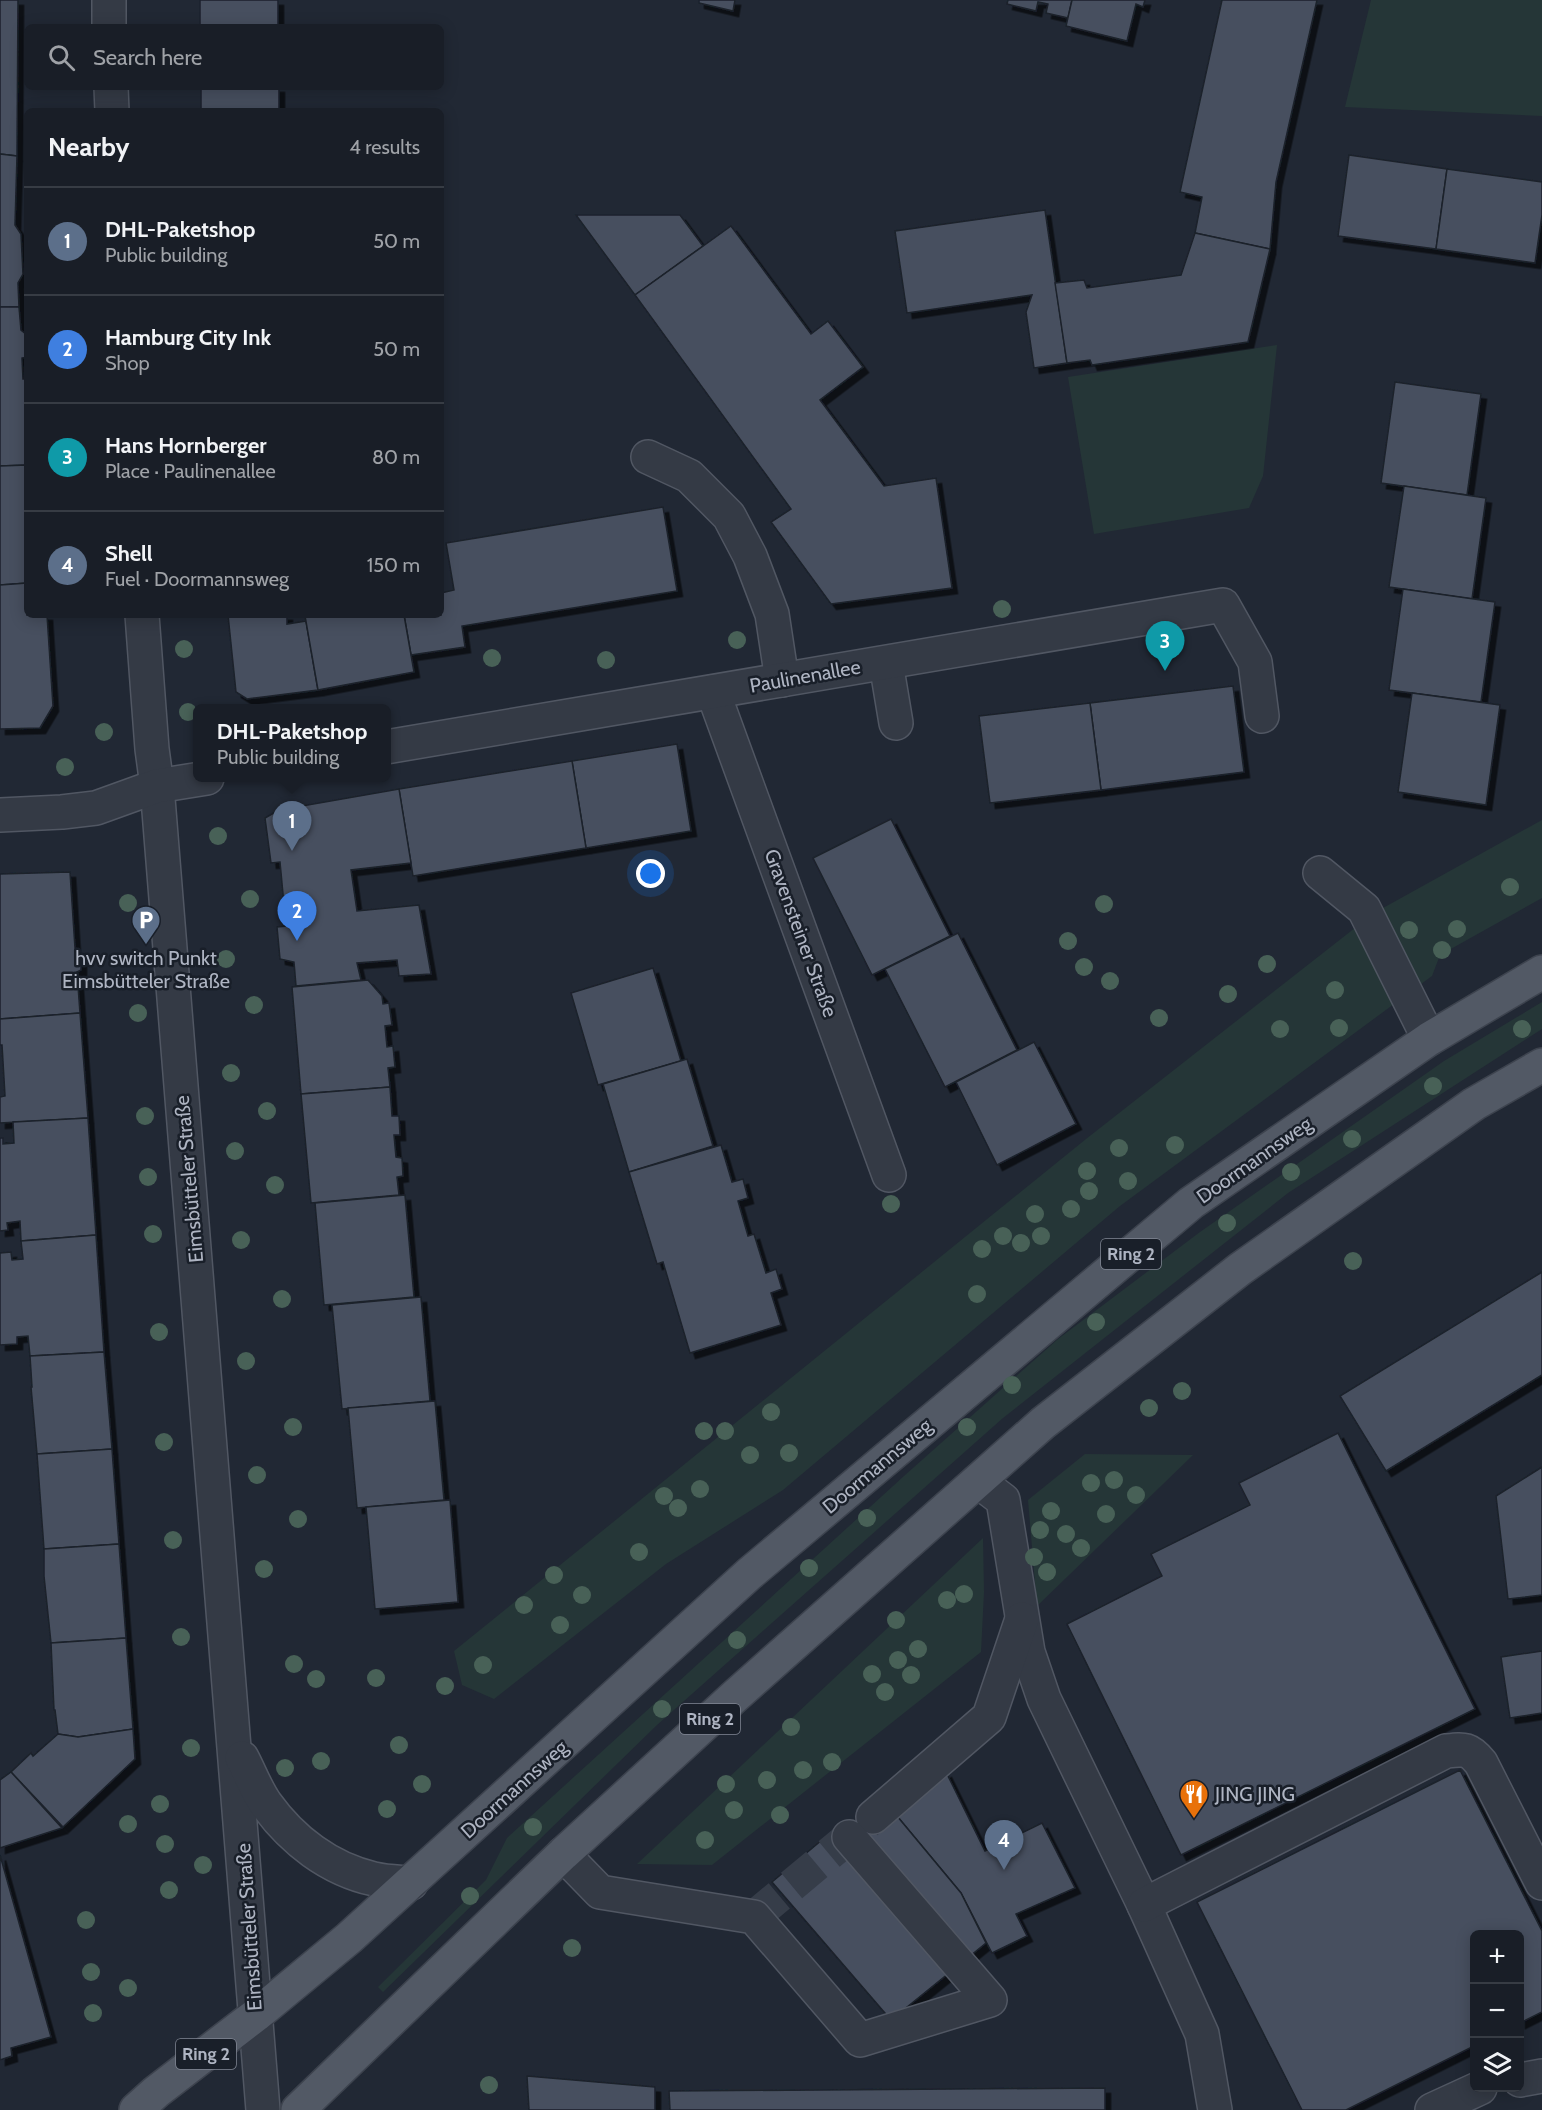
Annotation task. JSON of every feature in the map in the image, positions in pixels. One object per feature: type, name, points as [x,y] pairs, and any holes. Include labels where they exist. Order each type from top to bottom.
[{"type":"main road","name":"Doormannsweg","points":[[256,2016],[411,1883],[749,1574],[1191,1203],[1429,1039],[1542,972]]},
{"type":"main road","name":"Ring 2","points":[[298,2110],[563,1854],[734,1697],[1043,1423],[1240,1269],[1474,1104],[1542,1065]]},
{"type":"main road","name":"Ring 2","points":[[136,2110],[156,2092],[256,2016]]},
{"type":"street","points":[[109,0],[109,24]]},
{"type":"street","points":[[111,90],[112,108]]},
{"type":"street","points":[[648,457],[688,476],[729,516],[750,556],[771,614],[782,680]]},
{"type":"street","name":"Paulinenallee","points":[[391,746],[1223,605],[1255,662],[1262,716]]},
{"type":"street","name":"Eimsbütteler Straße","points":[[142,618],[263,2110]]},
{"type":"street","points":[[886,663],[896,723]]},
{"type":"street","name":"Gravensteiner Straße","points":[[713,692],[889,1175]]},
{"type":"street","points":[[0,815],[96,808],[157,786],[193,780]]},
{"type":"street","points":[[1320,873],[1364,909],[1429,1039]]},
{"type":"street","points":[[978,1481],[1003,1500],[1028,1652],[1044,1699],[1144,1905],[1202,2034],[1215,2110]]},
{"type":"street","points":[[563,1854],[600,1892],[754,1917],[860,2040],[990,2000],[861,1827],[988,1717],[1022,1617]]},
{"type":"street","name":"Eimsbütteler Straße","points":[[235,1744],[264,1802],[298,1841],[324,1859],[363,1876],[377,1880],[411,1883]]},
{"type":"street","points":[[1144,1905],[1446,1752],[1462,1749],[1472,1752],[1481,1762],[1542,1883]]},
{"type":"street","points":[[1524,2079],[1542,2076]]},
{"type":"street","points":[[1432,2110],[1471,2092]]},
{"type":"shaded area","points":[[1371,0],[1542,0],[1542,116],[1345,107]]},
{"type":"shaded area","points":[[1277,345],[1263,476],[1249,508],[1094,534],[1068,377]]},
{"type":"shaded area","points":[[1542,820],[1542,898],[1440,955],[1432,976],[1120,1206],[783,1490],[666,1564],[494,1699],[462,1685],[454,1651],[1086,1139],[1374,913]]},
{"type":"shaded area","points":[[1542,1002],[1542,1029],[1288,1193],[1003,1418],[657,1725],[383,1992],[378,1987],[486,1880],[507,1838],[904,1476],[1058,1339],[1200,1232],[1444,1061]]},
{"type":"shaded area","points":[[1085,1454],[1193,1455],[1037,1606],[1028,1500]]},
{"type":"shaded area","points":[[983,1538],[984,1592],[981,1652],[712,1865],[637,1864]]},
{"type":"building","points":[[0,0],[18,0],[17,156],[0,154]]},
{"type":"building","points":[[200,0],[278,0],[278,24],[200,24]]},
{"type":"building","points":[[699,0],[735,0],[733,11],[699,3]]},
{"type":"building","points":[[1008,0],[1072,0],[1068,18],[1046,13],[1048,4],[1038,2],[1036,11],[1007,4]]},
{"type":"building","points":[[1072,0],[1145,0],[1143,7],[1136,4],[1127,41],[1066,26]]},
{"type":"building","points":[[1222,0],[1317,0],[1276,182],[1270,249],[1195,233],[1202,197],[1180,192]]},
{"type":"building","points":[[201,90],[279,90],[279,108],[201,108]]},
{"type":"building","points":[[0,154],[17,156],[15,225],[21,234],[23,274],[18,283],[19,307],[0,307]]},
{"type":"building","points":[[1349,155],[1447,169],[1436,249],[1338,236]]},
{"type":"building","points":[[1447,169],[1542,182],[1542,215],[1535,263],[1436,249]]},
{"type":"building","points":[[1045,210],[1067,363],[1034,368],[1026,312],[1032,295],[907,313],[895,231]]},
{"type":"building","points":[[576,215],[680,215],[703,246],[635,295]]},
{"type":"building","points":[[731,226],[811,334],[828,321],[863,367],[820,400],[884,486],[936,478],[952,588],[831,604],[771,522],[791,509],[635,295]]},
{"type":"building","points":[[1195,233],[1270,249],[1248,342],[1092,365],[1090,360],[1067,363],[1055,283],[1084,280],[1087,288],[1181,275]]},
{"type":"building","points":[[0,307],[19,307],[21,330],[24,332],[24,358],[22,358],[24,465],[0,466]]},
{"type":"building","points":[[1395,382],[1481,394],[1467,495],[1381,483]]},
{"type":"building","points":[[24,465],[24,583],[0,585],[0,466]]},
{"type":"building","points":[[1404,486],[1486,498],[1472,599],[1389,587]]},
{"type":"building","points":[[663,507],[677,591],[462,626],[465,647],[411,655],[405,618],[444,618],[444,592],[454,590],[446,543]]},
{"type":"building","points":[[24,583],[24,618],[47,618],[53,706],[40,728],[0,729],[0,585]]},
{"type":"building","points":[[1403,589],[1495,602],[1481,702],[1389,690]]},
{"type":"building","points":[[228,618],[287,618],[287,624],[306,621],[318,690],[247,699],[236,692]]},
{"type":"building","points":[[305,618],[405,618],[414,672],[318,690]]},
{"type":"building","points":[[1233,686],[1244,772],[1101,790],[1090,703]]},
{"type":"building","points":[[1412,693],[1500,705],[1486,805],[1398,792]]},
{"type":"building","points":[[1090,703],[1101,790],[990,803],[979,716]]},
{"type":"building","points":[[677,744],[691,831],[586,848],[572,761]]},
{"type":"building","points":[[572,761],[586,848],[413,876],[399,789]]},
{"type":"building","points":[[399,789],[411,863],[351,870],[357,911],[419,905],[431,974],[399,976],[397,960],[357,963],[361,980],[296,986],[294,962],[280,959],[277,927],[286,926],[280,862],[271,863],[265,818],[279,810]]},
{"type":"building","points":[[891,819],[950,936],[872,975],[813,858]]},
{"type":"building","points":[[70,872],[75,948],[81,950],[81,970],[77,972],[80,1013],[0,1019],[0,874]]},
{"type":"building","points":[[958,933],[1017,1050],[945,1087],[885,969]]},
{"type":"building","points":[[653,968],[681,1061],[598,1085],[571,993]]},
{"type":"building","points":[[368,980],[382,996],[383,1004],[389,1003],[392,1025],[385,1026],[387,1047],[393,1046],[395,1067],[388,1068],[390,1087],[301,1094],[292,987]]},
{"type":"building","points":[[80,1013],[88,1118],[0,1123],[0,1097],[5,1096],[0,1019]]},
{"type":"building","points":[[1034,1042],[1076,1124],[997,1165],[956,1082]]},
{"type":"building","points":[[687,1059],[713,1146],[629,1172],[603,1084]]},
{"type":"building","points":[[390,1087],[392,1116],[399,1116],[400,1135],[394,1135],[396,1157],[402,1158],[403,1176],[397,1177],[399,1195],[311,1203],[301,1094]]},
{"type":"building","points":[[88,1118],[96,1235],[21,1241],[20,1221],[7,1223],[8,1230],[0,1231],[0,1138],[3,1138],[3,1144],[14,1143],[13,1122]]},
{"type":"building","points":[[721,1145],[732,1182],[743,1179],[748,1198],[738,1201],[748,1236],[754,1234],[766,1273],[776,1269],[782,1289],[771,1293],[781,1325],[690,1353],[663,1262],[657,1264],[629,1172]]},
{"type":"building","points":[[405,1195],[414,1297],[324,1305],[315,1203]]},
{"type":"building","points":[[96,1235],[104,1352],[30,1356],[28,1336],[17,1337],[17,1344],[0,1345],[0,1253],[11,1252],[12,1260],[23,1259],[21,1241]]},
{"type":"building","points":[[1542,1272],[1542,1375],[1386,1471],[1340,1396]]},
{"type":"building","points":[[421,1297],[430,1401],[342,1409],[332,1305]]},
{"type":"building","points":[[104,1352],[112,1449],[37,1454],[30,1356]]},
{"type":"building","points":[[435,1401],[444,1500],[357,1508],[348,1408]]},
{"type":"building","points":[[1338,1433],[1475,1709],[1181,1855],[1067,1624],[1162,1576],[1151,1554],[1250,1505],[1239,1483]]},
{"type":"building","points":[[112,1449],[119,1544],[44,1549],[37,1454]]},
{"type":"building","points":[[1542,1467],[1542,1595],[1508,1599],[1496,1496]]},
{"type":"building","points":[[450,1500],[458,1602],[375,1609],[366,1507]]},
{"type":"building","points":[[119,1544],[126,1638],[51,1643],[44,1576],[44,1549]]},
{"type":"building","points":[[126,1638],[133,1729],[78,1737],[58,1734],[54,1710],[51,1643]]},
{"type":"building","points":[[1542,1651],[1542,1713],[1510,1718],[1501,1657]]},
{"type":"building","points":[[133,1729],[135,1759],[63,1827],[11,1772],[31,1753],[33,1756],[58,1734],[78,1737]]},
{"type":"building","points":[[1460,1770],[1542,1931],[1542,2012],[1524,2021],[1524,1930],[1470,1930],[1470,2048],[1346,2110],[1302,2110],[1197,1902]]},
{"type":"building","points":[[11,1772],[62,1828],[0,1848],[0,1780]]},
{"type":"building","points":[[946,1772],[985,1851],[1042,1823],[1075,1888],[1016,1914],[1027,1936],[992,1953],[961,1893],[892,1810]]},
{"type":"building","points":[[892,1810],[961,1893],[986,1943],[891,2020],[772,1882],[829,1834],[849,1837]]},
{"type":"building","points":[[0,1855],[51,2037],[11,2048],[12,2056],[0,2060]]},
{"type":"building","points":[[527,2076],[655,2087],[655,2110],[529,2110]]},
{"type":"building","points":[[1105,2088],[1105,2110],[670,2110],[669,2091]]},
{"type":"tunnel","points":[[754,1917],[872,1818]]},
{"type":"place","name":"Hans Hornberger","points":[[1165,671]]},
{"type":"place","name":"DHL-Paketshop","points":[[292,851]]},
{"type":"place","name":"Hamburg City Ink","points":[[297,941]]},
{"type":"place","name":"hvv switch Punkt Eimsbütteler Straße","points":[[146,946]]},
{"type":"place","name":"JING JING","points":[[1194,1820]]},
{"type":"place","name":"Shell","points":[[1004,1870]]}]
